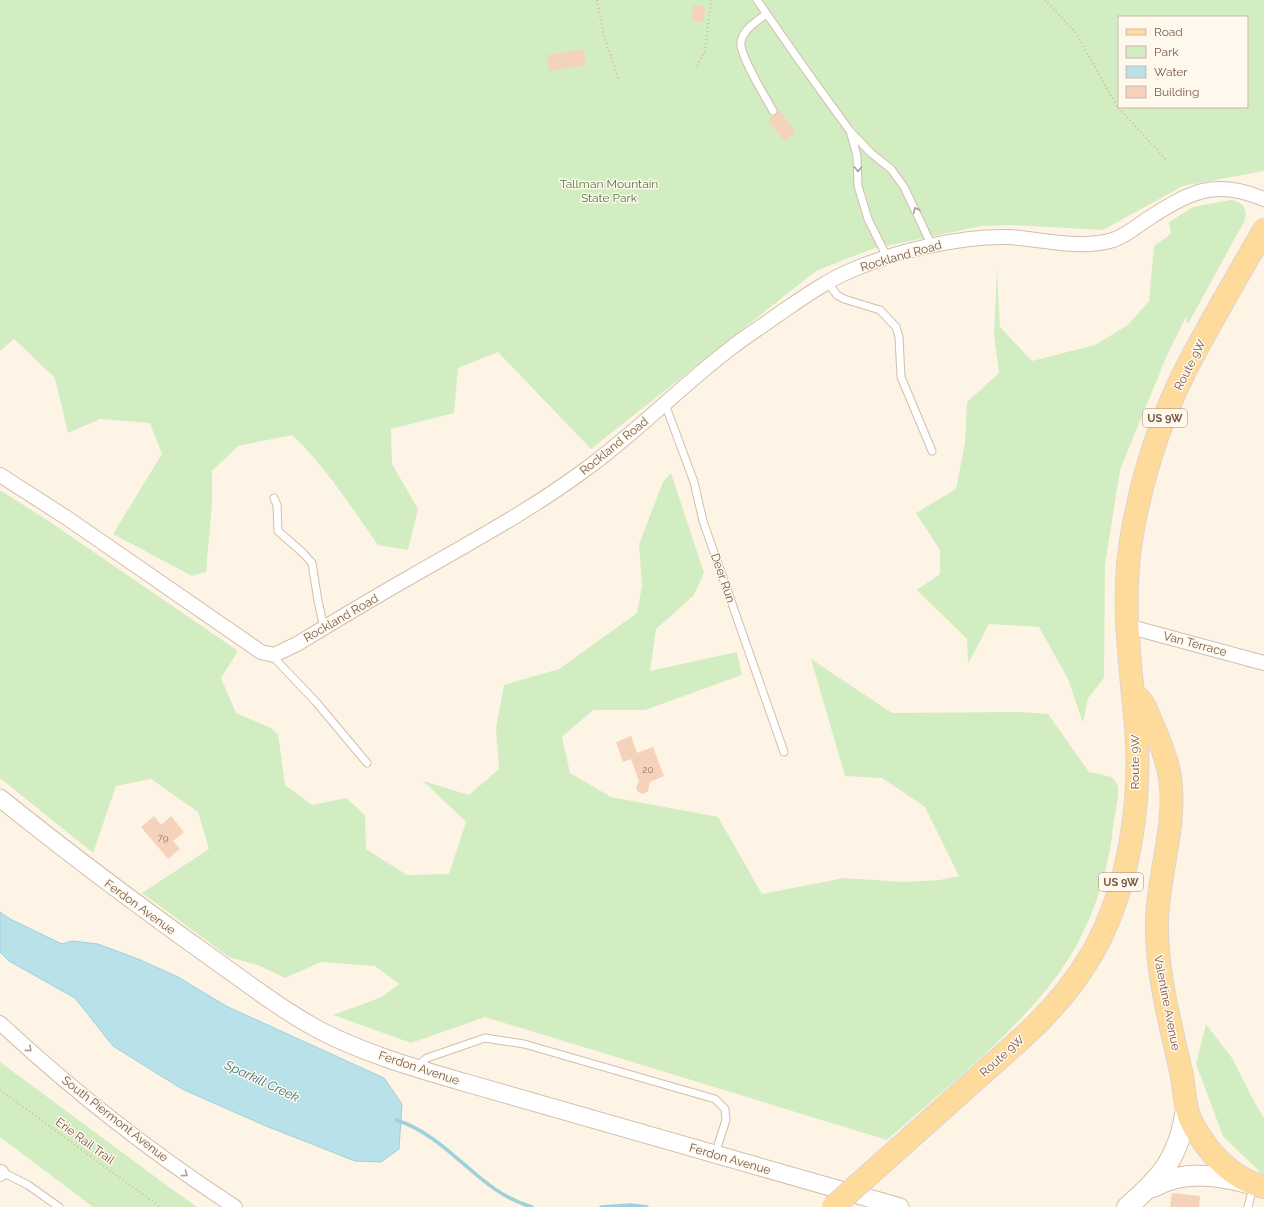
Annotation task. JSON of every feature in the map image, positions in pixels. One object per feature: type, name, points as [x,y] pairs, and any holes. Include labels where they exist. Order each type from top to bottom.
[{"type":"main road","name":"Route 9W","points":[[833,1207],[1021,1039],[1053,1007],[1083,968],[1100,938],[1116,898],[1128,852],[1134,804],[1137,758],[1127,626],[1127,577],[1133,530],[1144,483],[1158,436],[1187,368],[1264,230]]},
{"type":"main road","name":"Valentine Avenue","points":[[1127,1207],[1159,1178],[1173,1158],[1181,1136],[1186,1110],[1182,1078],[1162,986],[1157,953],[1157,919],[1170,818],[1170,779],[1164,752],[1144,704],[1139,698],[1132,694]]},
{"type":"main road","points":[[1186,1110],[1200,1136],[1220,1161],[1237,1176],[1259,1186]]},
{"type":"main road","points":[[1143,1193],[1170,1179],[1189,1175],[1218,1176],[1259,1186]]},
{"type":"street","name":"Rockland Road","points":[[274,655],[507,523],[555,492],[603,457],[730,349],[827,282],[853,270],[887,257],[932,246],[971,239],[1004,237],[1077,243],[1113,240],[1124,235],[1173,203],[1199,192],[1223,187],[1244,191],[1264,199]]},
{"type":"street","points":[[0,475],[54,510],[261,652],[274,655]]},
{"type":"street","name":"Van Terrace","points":[[1127,626],[1264,663]]},
{"type":"street","name":"Ferdon Avenue","points":[[0,798],[96,874],[283,1008],[340,1040],[415,1067],[900,1207]]},
{"type":"street","name":"South Piermont Avenue","points":[[0,1023],[48,1066],[132,1133],[187,1175],[235,1207]]},
{"type":"lane","points":[[757,0],[850,131],[871,153],[891,169],[904,187],[932,246]]},
{"type":"lane","points":[[766,14],[746,30],[740,42],[742,54],[773,111]]},
{"type":"lane","points":[[850,131],[858,156],[858,186],[868,219],[887,257]]},
{"type":"lane","points":[[827,282],[837,295],[844,299],[880,310],[896,327],[899,337],[901,377],[932,451]]},
{"type":"lane","name":"Deer Run","points":[[665,404],[694,482],[703,521],[784,752]]},
{"type":"lane","points":[[274,498],[277,505],[278,531],[312,563],[324,628]]},
{"type":"lane","points":[[274,655],[277,661],[316,702],[367,763]]},
{"type":"lane","points":[[415,1067],[428,1058],[485,1038],[524,1044],[715,1099],[725,1109],[726,1120],[715,1154]]},
{"type":"lane","points":[[0,1172],[28,1185],[58,1207]]},
{"type":"lane","points":[[1248,1207],[1259,1186]]},
{"type":"path","points":[[597,0],[604,36],[619,80]]},
{"type":"path","points":[[697,66],[706,51],[711,0]]},
{"type":"path","points":[[1045,0],[1076,33],[1118,107]]},
{"type":"path","points":[[1119,108],[1168,162]]},
{"type":"path","name":"Erie Rail Trail","points":[[0,1090],[160,1207]]},
{"type":"green space","name":"Tallman Mountain State Park","points":[[0,0],[1264,0],[1264,171],[1183,186],[1103,230],[1012,225],[982,226],[872,249],[816,271],[591,449],[498,352],[458,368],[454,413],[391,429],[392,464],[418,509],[408,550],[378,545],[327,474],[292,435],[238,446],[212,471],[212,505],[206,572],[192,576],[113,534],[162,454],[150,423],[100,419],[68,433],[55,378],[14,339],[0,351]]},
{"type":"green space","points":[[1231,200],[1238,202],[1243,206],[1246,212],[1245,220],[1188,324],[1186,317],[1167,355],[1120,470],[1105,565],[1104,678],[1088,698],[1083,723],[1068,679],[1039,627],[989,624],[968,664],[967,639],[917,590],[940,574],[940,550],[916,513],[956,489],[965,443],[967,402],[999,373],[994,335],[997,268],[1000,327],[1032,361],[1095,345],[1128,325],[1149,301],[1154,246],[1171,234],[1169,222],[1193,207]]},
{"type":"green space","points":[[671,473],[704,573],[694,595],[656,629],[650,671],[737,652],[742,675],[645,710],[593,710],[562,737],[570,773],[611,797],[718,817],[762,894],[844,878],[904,882],[940,880],[959,876],[925,807],[882,778],[845,776],[811,659],[892,713],[1022,712],[1048,714],[1089,772],[1112,777],[1118,788],[1118,798],[1110,850],[1099,894],[1082,935],[1058,975],[1014,1026],[963,1074],[887,1140],[485,1017],[411,1043],[333,1015],[382,997],[399,984],[375,966],[321,962],[285,978],[260,966],[229,957],[142,893],[209,849],[198,812],[151,779],[116,786],[93,853],[0,778],[0,490],[53,524],[238,651],[221,678],[236,713],[269,727],[278,734],[285,785],[312,805],[346,798],[365,815],[366,849],[407,875],[449,874],[466,822],[423,781],[469,795],[499,769],[496,728],[504,685],[559,669],[637,613],[642,586],[639,544],[663,482]]},
{"type":"green space","points":[[1206,1024],[1232,1058],[1264,1118],[1264,1176],[1223,1136],[1196,1064]]},
{"type":"green space","points":[[0,1062],[197,1207],[93,1207],[0,1137]]},
{"type":"water","points":[[0,912],[10,919],[62,944],[72,941],[98,944],[138,959],[178,977],[226,1006],[384,1078],[402,1104],[399,1149],[381,1162],[355,1161],[266,1126],[182,1089],[113,1046],[75,998],[9,961],[0,952]]},
{"type":"building","points":[[693,5],[706,7],[703,22],[691,20]]},
{"type":"building","points":[[584,49],[586,65],[549,71],[547,55]]},
{"type":"building","points":[[780,111],[796,132],[784,141],[768,120]]},
{"type":"building","points":[[631,736],[637,753],[653,747],[664,776],[650,782],[648,791],[643,794],[638,792],[636,787],[639,781],[631,759],[623,762],[616,742]]},
{"type":"building","points":[[154,816],[161,825],[171,816],[184,832],[173,841],[180,849],[168,859],[141,827]]},
{"type":"building","points":[[1172,1193],[1200,1196],[1199,1207],[1170,1207]]},
{"type":"waterway","name":"Sparkill Creek","points":[[396,1120],[415,1128],[432,1139],[449,1151],[479,1177],[513,1200],[532,1207]]},
{"type":"waterway","name":"Sparkill Creek","points":[[601,1207],[631,1205],[647,1207]]}]
